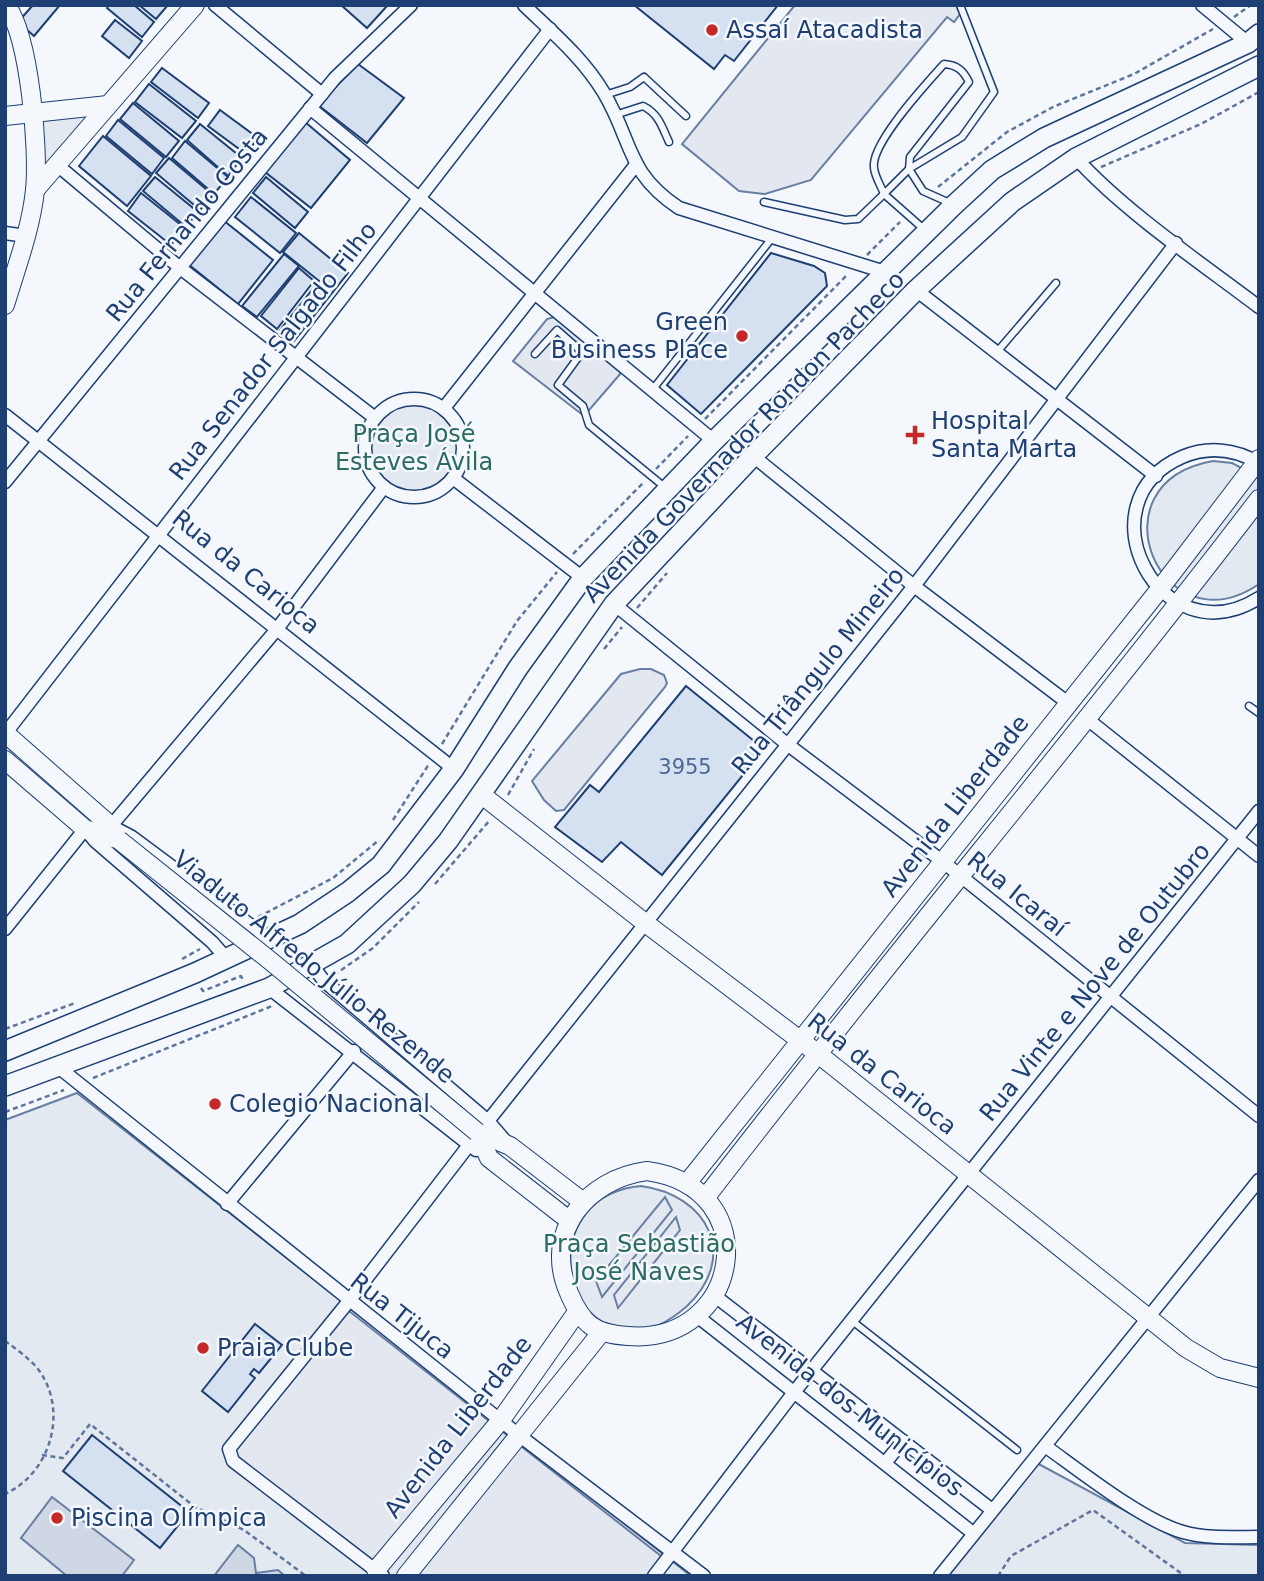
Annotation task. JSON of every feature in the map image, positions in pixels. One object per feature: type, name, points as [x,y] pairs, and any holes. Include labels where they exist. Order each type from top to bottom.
[{"type":"main road","name":"Avenida Governador Rondon Pacheco","points":[[7,1046],[227,959],[300,924],[348,892],[381,865],[454,769],[518,668],[583,578],[714,441],[954,205],[992,170],[1044,138],[1253,39]]},
{"type":"main road","name":"Avenida Governador Rondon Pacheco","points":[[5,1086],[269,988],[347,944],[412,884],[482,794],[548,695],[614,604],[753,456],[916,290],[1012,202],[1076,158],[1259,66]]},
{"type":"street","points":[[35,190],[195,5]]},
{"type":"street","points":[[215,5],[322,93]]},
{"type":"street","name":"Rua Fernando Costa","points":[[5,482],[322,93],[411,5]]},
{"type":"street","points":[[524,5],[577,56],[605,95],[635,166],[658,194],[679,208],[885,272]]},
{"type":"street","points":[[1202,5],[1253,39]]},
{"type":"street","points":[[5,305],[26,236],[35,190],[34,111],[12,8]]},
{"type":"street","name":"Rua Senador Salgado Filho","points":[[5,733],[550,29]]},
{"type":"street","points":[[5,116],[108,105]]},
{"type":"street","points":[[310,108],[714,441]]},
{"type":"street","points":[[1076,158],[1089,172],[1176,243],[1259,307]]},
{"type":"street","points":[[56,164],[179,267],[375,418]]},
{"type":"street","points":[[444,408],[635,166]]},
{"type":"street","points":[[5,233],[26,236]]},
{"type":"street","name":"Rua Triângulo Mineiro","points":[[380,1573],[229,1456],[233,1444],[349,1300],[643,922],[914,586],[1176,243]]},
{"type":"street","points":[[916,290],[1057,402],[1156,476]]},
{"type":"street","points":[[415,398],[444,408],[455,419],[463,441],[461,464],[453,478],[442,489],[428,495],[412,497],[384,487],[373,476],[365,447],[375,418],[400,400],[415,398]]},
{"type":"street","name":"Rua da Carioca","points":[[5,415],[39,439],[454,769]]},
{"type":"street","points":[[1258,461],[1237,452],[1215,450],[1193,453],[1173,462],[1156,476],[1143,493],[1136,513],[1134,534],[1137,554],[1146,573],[1159,590],[1179,604],[1214,612],[1233,610],[1259,598]]},
{"type":"street","points":[[753,456],[914,586],[1068,703]]},
{"type":"street","name":"Avenida Liberdade","points":[[688,1182],[1159,590],[1258,461]]},
{"type":"street","points":[[453,478],[583,578]]},
{"type":"street","points":[[115,833],[277,629],[384,487]]},
{"type":"street","name":"Avenida Liberdade","points":[[706,1197],[958,874],[1179,604],[1259,499]]},
{"type":"street","name":"Rua Icaraí","points":[[614,604],[787,744],[942,861],[1259,1116]]},
{"type":"street","points":[[1086,718],[1259,856]]},
{"type":"street","points":[[5,733],[115,833]]},
{"type":"street","points":[[5,760],[86,829],[95,841],[189,922],[227,959]]},
{"type":"street","name":"Rua da Carioca","points":[[482,794],[643,922],[817,1053],[1186,1348],[1220,1368],[1259,1378]]},
{"type":"street","name":"Rua Vinte e Nove de Outubro","points":[[654,1576],[794,1391],[1259,811]]},
{"type":"street","points":[[86,829],[132,837],[270,939]]},
{"type":"street","points":[[5,929],[86,829]]},
{"type":"street","name":"Viaduto Alfredo Júlio Rezende","points":[[115,833],[478,1133]]},
{"type":"street","points":[[189,922],[204,926],[212,920],[215,909],[208,895]]},
{"type":"street","points":[[312,965],[324,981],[348,1001],[478,1133],[489,1158],[570,1220]]},
{"type":"street","points":[[269,988],[354,1051],[478,1133],[510,1146],[583,1202]]},
{"type":"street","points":[[323,1028],[318,1014],[328,1002],[348,1001]]},
{"type":"street","points":[[227,1204],[354,1051]]},
{"type":"street","name":"Rua Tijuca","points":[[57,1066],[520,1436],[704,1576]]},
{"type":"street","points":[[647,1171],[668,1174],[688,1182],[706,1197],[718,1214],[726,1234],[728,1255],[724,1277],[715,1296],[697,1316],[681,1326],[646,1337],[600,1334],[577,1312],[564,1282],[559,1250],[570,1220],[583,1202],[606,1182],[626,1174],[647,1171]]},
{"type":"street","points":[[940,1576],[1259,1180]]},
{"type":"street","name":"Avenida dos Municípios","points":[[715,1296],[992,1510]]},
{"type":"street","name":"Avenida Liberdade","points":[[380,1573],[501,1420],[577,1312]]},
{"type":"street","name":"Avenida dos Municípios","points":[[697,1316],[973,1533]]},
{"type":"street","points":[[406,1576],[600,1334]]},
{"type":"street","points":[[885,1463],[902,1441]]},
{"type":"street","points":[[1045,1446],[1100,1486],[1181,1532],[1202,1536],[1259,1537]]},
{"type":"lane","points":[[764,202],[845,220],[858,219],[909,169],[962,137],[994,92],[960,5]]},
{"type":"lane","points":[[927,232],[884,194],[873,166],[877,153],[909,104],[944,64],[954,65],[965,73],[969,82],[910,157],[909,169],[923,191],[954,205]]},
{"type":"lane","points":[[605,95],[630,87],[644,76],[686,116]]},
{"type":"lane","points":[[615,116],[643,106],[658,117],[669,142]]},
{"type":"lane","points":[[653,389],[772,238]]},
{"type":"lane","points":[[996,354],[1056,283]]},
{"type":"lane","points":[[536,354],[557,330],[582,352],[558,385],[583,406],[589,425],[668,490]]},
{"type":"lane","points":[[1249,706],[1259,713]]},
{"type":"lane","points":[[851,1321],[1017,1450]]},
{"type":"path","points":[[195,973],[203,991],[241,976],[249,995]]},
{"type":"path","points":[[5,1340],[38,1370],[47,1386],[54,1419],[53,1434],[43,1455],[24,1483],[5,1494]]},
{"type":"path","points":[[43,1455],[63,1458],[90,1424],[195,1507],[244,1530],[306,1576]]},
{"type":"path","points":[[998,1576],[1011,1556],[1093,1510],[1185,1576]]},
{"type":"green space","points":[[101,109],[39,182],[36,113]]},
{"type":"green space","name":"Praça José Esteves Ávila","points":[[414,399],[433,403],[449,413],[459,429],[463,448],[459,467],[449,483],[433,493],[414,497],[395,493],[379,483],[369,467],[365,448],[369,429],[379,413],[395,403]]},
{"type":"green space","points":[[1213,461],[1232,463],[1259,477],[1259,584],[1224,599],[1193,596],[1169,580],[1153,556],[1147,527],[1154,499],[1175,475]]},
{"type":"green space","name":"Praia Clube","points":[[77,1093],[691,1576],[5,1576],[5,1120]]},
{"type":"green space","name":"Praça Sebastião José Naves","points":[[641,1186],[664,1192],[684,1202],[699,1215],[709,1231],[713,1249],[711,1268],[702,1288],[686,1307],[662,1324],[634,1331],[607,1325],[587,1309],[575,1287],[570,1261],[574,1236],[587,1212],[609,1195]]},
{"type":"green space","points":[[1035,1462],[1185,1543],[1259,1545],[1259,1576],[948,1576]]},
{"type":"shaded area","points":[[795,5],[956,5],[960,14],[954,22],[947,17],[811,180],[765,194],[739,191],[682,144]]},
{"type":"shaded area","points":[[554,317],[621,373],[584,416],[513,361],[547,319]]},
{"type":"shaded area","points":[[651,669],[664,675],[667,683],[665,687],[564,810],[556,811],[544,800],[532,781],[621,674]]},
{"type":"shaded area","points":[[665,1197],[672,1210],[602,1297],[596,1281]]},
{"type":"shaded area","points":[[676,1217],[680,1230],[618,1308],[614,1295]]},
{"type":"shaded area","points":[[344,1307],[666,1560],[654,1576],[383,1576],[277,1495],[229,1449]]},
{"type":"shaded area","name":"Piscina Olímpica","points":[[52,1497],[134,1560],[122,1576],[67,1576],[21,1538]]},
{"type":"shaded area","points":[[238,1545],[254,1558],[256,1573],[278,1570],[285,1576],[214,1576]]},
{"type":"building","points":[[33,5],[60,5],[34,36],[18,22]]},
{"type":"building","points":[[109,5],[134,5],[154,22],[142,37],[107,8]]},
{"type":"building","points":[[139,5],[168,5],[156,19]]},
{"type":"building","points":[[341,5],[388,5],[367,28]]},
{"type":"building","name":"Assaí Atacadista","points":[[634,5],[778,5],[734,61],[725,55],[714,69]]},
{"type":"building","points":[[115,20],[142,41],[129,58],[102,36]]},
{"type":"building","points":[[358,64],[404,98],[367,143],[318,105]]},
{"type":"building","points":[[162,68],[209,103],[198,118],[151,82]]},
{"type":"building","points":[[149,84],[196,121],[182,138],[135,102]]},
{"type":"building","points":[[133,103],[179,141],[166,157],[120,119]]},
{"type":"building","points":[[220,110],[258,138],[246,154],[208,126]]},
{"type":"building","points":[[118,120],[164,158],[152,174],[106,136]]},
{"type":"building","points":[[305,122],[350,160],[311,208],[265,172]]},
{"type":"building","points":[[200,124],[242,158],[228,176],[187,140]]},
{"type":"building","points":[[103,136],[151,176],[127,206],[79,166]]},
{"type":"building","points":[[185,141],[228,177],[214,194],[172,158]]},
{"type":"building","points":[[169,158],[213,195],[200,210],[156,173]]},
{"type":"building","points":[[155,177],[198,212],[186,227],[143,191]]},
{"type":"building","points":[[266,177],[308,212],[295,228],[253,193]]},
{"type":"building","points":[[141,193],[186,229],[171,245],[128,211]]},
{"type":"building","points":[[251,197],[296,233],[280,253],[235,217]]},
{"type":"building","points":[[223,220],[273,260],[238,304],[188,264]]},
{"type":"building","points":[[299,233],[348,273],[294,341],[280,330],[319,281],[283,252]]},
{"type":"building","name":"Green Business Place","points":[[771,253],[814,266],[825,273],[827,286],[701,414],[667,385]]},
{"type":"building","points":[[284,254],[299,266],[257,317],[242,306]]},
{"type":"building","points":[[299,268],[314,281],[277,329],[261,316]]},
{"type":"building","points":[[686,686],[764,749],[662,875],[621,842],[602,862],[555,827],[590,785],[599,792]]},
{"type":"building","points":[[255,1324],[282,1345],[259,1373],[254,1369],[250,1374],[255,1378],[228,1412],[202,1391]]},
{"type":"building","points":[[92,1435],[189,1512],[160,1548],[63,1471]]},
{"type":"place","name":"Assaí Atacadista","points":[[712,30]]},
{"type":"place","name":"Green Business Place","points":[[742,336]]},
{"type":"place","name":"Hospital Santa Marta","points":[[915,435]]},
{"type":"place","name":"Colegio Nacional","points":[[215,1104]]},
{"type":"place","name":"Praia Clube","points":[[203,1348]]},
{"type":"place","name":"Piscina Olímpica","points":[[57,1518]]}]
